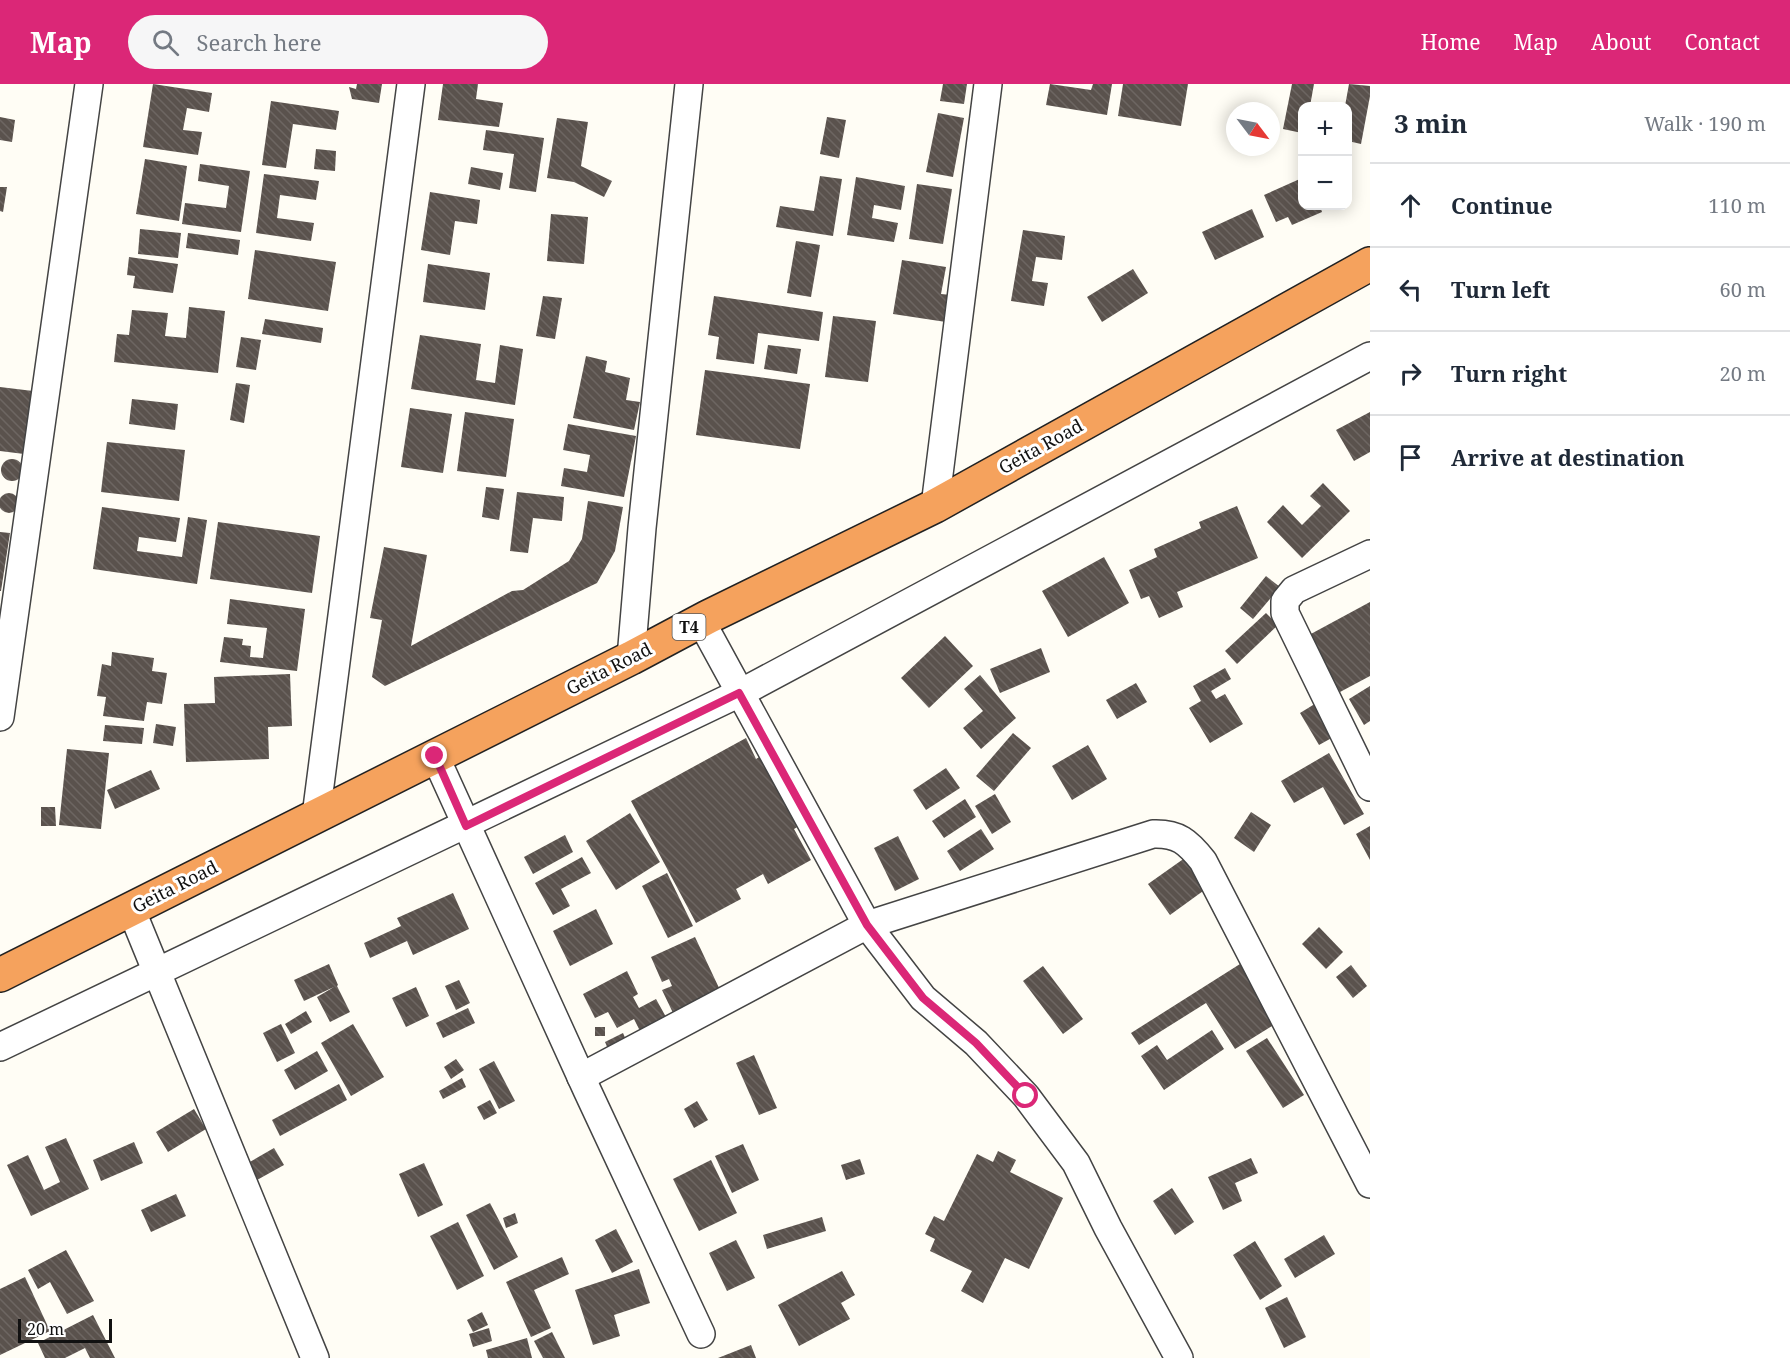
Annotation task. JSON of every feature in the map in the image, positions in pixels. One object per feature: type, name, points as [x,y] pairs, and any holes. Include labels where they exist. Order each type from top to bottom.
[{"type":"highway","name":"Geita Road","points":[[1,968],[131,909],[701,621],[935,506],[1370,264]]},
{"type":"street","points":[[0,717],[89,84]]},
{"type":"street","points":[[316,816],[411,84]]},
{"type":"street","points":[[631,658],[642,528],[689,84]]},
{"type":"street","points":[[935,506],[988,84]]},
{"type":"street","points":[[0,1047],[466,826],[739,693],[1369,359]]},
{"type":"street","points":[[1370,554],[1294,590],[1285,601],[1285,613],[1370,787]]},
{"type":"street","points":[[701,621],[867,925],[923,998],[976,1043],[1026,1096],[1076,1163],[1108,1228],[1179,1358]]},
{"type":"street","points":[[435,756],[701,1334]]},
{"type":"street","points":[[581,1077],[867,925],[1153,834],[1167,834],[1192,846],[1203,861],[1370,1184]]},
{"type":"street","points":[[131,909],[315,1358]]},
{"type":"building","points":[[153,84],[212,93],[209,112],[187,108],[183,130],[202,132],[198,155],[143,147]]},
{"type":"building","points":[[357,84],[382,84],[379,103],[352,99],[349,87],[356,89]]},
{"type":"building","points":[[443,84],[478,84],[476,99],[503,103],[499,127],[438,120]]},
{"type":"building","points":[[943,84],[967,84],[964,104],[940,101]]},
{"type":"building","points":[[1050,84],[1091,90],[1093,84],[1112,84],[1107,115],[1046,105]]},
{"type":"building","points":[[1123,84],[1188,84],[1181,126],[1118,116]]},
{"type":"building","points":[[1292,84],[1314,84],[1311,102],[1298,102],[1298,132],[1283,129]]},
{"type":"building","points":[[1349,84],[1370,86],[1361,144],[1352,142],[1352,102],[1346,102]]},
{"type":"building","points":[[271,101],[339,111],[336,130],[293,124],[286,168],[262,165]]},
{"type":"building","points":[[938,113],[964,118],[953,177],[926,172]]},
{"type":"building","points":[[0,117],[15,120],[12,142],[0,140]]},
{"type":"building","points":[[827,117],[846,120],[839,158],[820,154]]},
{"type":"building","points":[[557,118],[588,122],[581,166],[612,181],[604,197],[574,182],[547,178]]},
{"type":"building","points":[[486,130],[544,138],[536,192],[509,188],[514,154],[483,150]]},
{"type":"building","points":[[316,149],[336,151],[335,171],[314,169]]},
{"type":"building","points":[[145,159],[187,166],[179,221],[136,214]]},
{"type":"building","points":[[200,164],[250,171],[241,232],[182,224],[185,203],[226,208],[229,186],[198,181]]},
{"type":"building","points":[[471,167],[503,173],[500,190],[468,184]]},
{"type":"building","points":[[264,174],[319,181],[316,200],[280,195],[277,218],[314,223],[311,241],[256,233]]},
{"type":"building","points":[[820,176],[842,179],[833,236],[776,227],[780,206],[814,211]]},
{"type":"building","points":[[856,177],[905,186],[901,210],[874,205],[872,218],[898,223],[894,242],[847,235]]},
{"type":"building","points":[[1298,180],[1298,210],[1321,210],[1322,212],[1292,225],[1288,217],[1276,222],[1264,195]]},
{"type":"building","points":[[917,184],[952,189],[943,244],[909,239]]},
{"type":"building","points":[[0,187],[7,187],[3,212],[0,211]]},
{"type":"building","points":[[430,192],[480,200],[477,224],[455,221],[450,255],[421,250]]},
{"type":"building","points":[[1252,209],[1264,237],[1215,260],[1202,232]]},
{"type":"building","points":[[551,214],[588,217],[584,264],[547,261]]},
{"type":"building","points":[[140,229],[181,233],[178,258],[138,254]]},
{"type":"building","points":[[1023,230],[1065,236],[1062,260],[1036,257],[1032,281],[1048,283],[1044,306],[1011,301]]},
{"type":"building","points":[[188,233],[240,240],[238,255],[186,248]]},
{"type":"building","points":[[796,241],[820,245],[811,297],[787,293]]},
{"type":"building","points":[[255,250],[336,262],[328,311],[248,299]]},
{"type":"building","points":[[129,257],[178,264],[173,293],[133,288],[135,276],[127,275]]},
{"type":"building","points":[[902,260],[946,267],[941,294],[951,295],[946,322],[893,314]]},
{"type":"building","points":[[428,264],[490,273],[485,310],[423,302]]},
{"type":"building","points":[[1133,269],[1148,293],[1102,322],[1087,297]]},
{"type":"building","points":[[543,296],[562,298],[555,339],[536,336]]},
{"type":"building","points":[[714,296],[823,312],[819,341],[758,333],[754,364],[716,359],[719,337],[708,335]]},
{"type":"building","points":[[189,307],[225,311],[218,373],[114,362],[117,334],[129,335],[132,310],[168,313],[165,336],[186,338]]},
{"type":"building","points":[[833,316],[876,321],[868,382],[825,377]]},
{"type":"building","points":[[265,319],[323,328],[321,343],[262,334]]},
{"type":"building","points":[[420,335],[481,344],[476,380],[495,383],[500,345],[523,349],[515,405],[411,389]]},
{"type":"building","points":[[241,337],[261,340],[256,370],[236,367]]},
{"type":"building","points":[[768,345],[801,349],[797,374],[764,369]]},
{"type":"building","points":[[586,356],[607,361],[605,372],[630,378],[626,400],[640,402],[634,430],[573,418]]},
{"type":"building","points":[[705,370],[810,384],[800,449],[696,435]]},
{"type":"building","points":[[236,383],[250,385],[244,423],[230,420]]},
{"type":"building","points":[[0,387],[33,391],[24,454],[0,451]]},
{"type":"building","points":[[132,399],[178,404],[175,430],[129,424]]},
{"type":"building","points":[[410,408],[452,414],[443,473],[401,467]]},
{"type":"building","points":[[465,412],[514,419],[506,477],[457,471]]},
{"type":"building","points":[[1370,412],[1370,452],[1354,461],[1336,430]]},
{"type":"building","points":[[568,424],[636,436],[624,497],[561,486],[564,468],[587,472],[590,455],[563,450]]},
{"type":"building","points":[[107,442],[185,450],[179,501],[101,492]]},
{"type":"building","points":[[12,459],[20,462],[23,470],[20,478],[12,481],[4,478],[1,470],[4,462]]},
{"type":"building","points":[[1323,483],[1350,511],[1302,558],[1267,522],[1283,505],[1302,525],[1321,506],[1310,496]]},
{"type":"building","points":[[486,487],[504,489],[499,520],[482,517]]},
{"type":"building","points":[[517,492],[564,497],[562,521],[533,518],[528,553],[510,551]]},
{"type":"building","points":[[9,493],[16,496],[19,503],[16,510],[9,513],[2,510],[-1,503],[2,496]]},
{"type":"building","points":[[588,501],[623,507],[615,551],[597,583],[385,686],[372,677],[382,620],[370,618],[384,547],[427,555],[411,646],[512,591],[523,590],[569,561],[582,539]]},
{"type":"building","points":[[1237,506],[1258,558],[1177,592],[1183,607],[1159,618],[1149,596],[1141,599],[1129,570],[1157,557],[1154,549],[1201,528],[1199,522]]},
{"type":"building","points":[[102,507],[180,518],[176,542],[139,537],[137,551],[182,557],[188,517],[207,520],[197,584],[93,569]]},
{"type":"building","points":[[218,522],[320,536],[312,593],[210,579]]},
{"type":"building","points":[[0,532],[10,533],[1,591],[0,591]]},
{"type":"building","points":[[1104,557],[1129,603],[1068,637],[1042,591]]},
{"type":"building","points":[[1266,576],[1280,587],[1253,619],[1240,608]]},
{"type":"building","points":[[230,599],[305,609],[297,671],[220,662],[224,637],[243,639],[242,645],[251,646],[250,657],[263,658],[267,628],[227,624]]},
{"type":"building","points":[[1370,602],[1370,676],[1340,692],[1309,635]]},
{"type":"building","points":[[1266,613],[1278,625],[1237,664],[1225,651]]},
{"type":"building","points":[[945,636],[973,666],[929,708],[901,678]]},
{"type":"building","points":[[1041,648],[1050,672],[1000,693],[990,669]]},
{"type":"building","points":[[112,652],[154,658],[152,671],[167,673],[162,704],[147,702],[144,721],[103,716],[106,697],[97,696],[102,664],[111,666]]},
{"type":"building","points":[[1225,668],[1231,679],[1211,691],[1216,699],[1225,694],[1243,724],[1210,743],[1189,708],[1201,701],[1193,686]]},
{"type":"building","points":[[290,674],[292,726],[268,727],[269,759],[186,762],[184,704],[215,703],[214,677]]},
{"type":"building","points":[[980,675],[1016,718],[981,749],[963,728],[983,711],[964,689]]},
{"type":"building","points":[[1136,683],[1147,702],[1117,719],[1106,700]]},
{"type":"building","points":[[1370,686],[1370,721],[1364,725],[1349,699]]},
{"type":"building","points":[[1318,702],[1337,735],[1319,745],[1300,713]]},
{"type":"building","points":[[156,724],[176,727],[173,746],[153,743]]},
{"type":"building","points":[[105,725],[144,728],[142,744],[103,741]]},
{"type":"building","points":[[1013,733],[1031,748],[994,791],[976,776]]},
{"type":"building","points":[[746,738],[756,759],[766,753],[804,823],[794,829],[811,860],[768,884],[763,874],[736,889],[741,899],[696,923],[631,801]]},
{"type":"building","points":[[1088,745],[1107,779],[1072,800],[1052,766]]},
{"type":"building","points":[[67,749],[109,753],[101,829],[59,825]]},
{"type":"building","points":[[1329,753],[1364,814],[1344,825],[1323,787],[1294,803],[1281,781]]},
{"type":"building","points":[[946,768],[960,788],[926,810],[913,790]]},
{"type":"building","points":[[151,770],[160,789],[115,809],[107,790]]},
{"type":"building","points":[[995,794],[1011,822],[992,834],[975,806]]},
{"type":"building","points":[[965,799],[976,817],[944,838],[932,821]]},
{"type":"building","points":[[41,807],[55,807],[56,826],[41,826]]},
{"type":"building","points":[[1251,812],[1271,825],[1254,852],[1234,838]]},
{"type":"building","points":[[630,813],[660,862],[616,890],[586,841]]},
{"type":"building","points":[[1370,826],[1370,860],[1356,834]]},
{"type":"building","points":[[981,829],[994,849],[960,871],[947,851]]},
{"type":"building","points":[[565,835],[573,852],[533,874],[524,857]]},
{"type":"building","points":[[898,836],[919,879],[895,891],[874,848]]},
{"type":"building","points":[[1189,855],[1210,886],[1170,915],[1148,884]]},
{"type":"building","points":[[582,857],[591,873],[561,889],[570,906],[553,915],[535,883]]},
{"type":"building","points":[[667,873],[693,926],[668,938],[642,886]]},
{"type":"building","points":[[453,893],[469,929],[413,955],[407,941],[370,958],[364,943],[401,926],[397,918]]},
{"type":"building","points":[[596,909],[613,944],[570,966],[553,931]]},
{"type":"building","points":[[1319,927],[1343,952],[1326,969],[1302,944]]},
{"type":"building","points":[[695,937],[720,990],[673,1013],[662,990],[672,986],[669,979],[662,982],[651,957]]},
{"type":"building","points":[[329,964],[350,1012],[330,1022],[317,997],[334,987],[304,1001],[294,980]]},
{"type":"building","points":[[1240,964],[1277,1023],[1235,1049],[1206,1003],[1139,1045],[1131,1033]]},
{"type":"building","points":[[1351,965],[1367,986],[1353,998],[1336,977]]},
{"type":"building","points":[[1043,966],[1083,1019],[1063,1034],[1023,981]]},
{"type":"building","points":[[627,971],[638,994],[633,997],[639,1008],[656,999],[666,1017],[640,1031],[634,1019],[617,1028],[608,1012],[595,1018],[583,994]]},
{"type":"building","points":[[459,980],[470,1003],[456,1010],[445,986]]},
{"type":"building","points":[[416,987],[429,1016],[406,1027],[392,998]]},
{"type":"building","points":[[468,1008],[475,1023],[443,1038],[436,1023]]},
{"type":"building","points":[[306,1011],[312,1022],[291,1034],[285,1024]]},
{"type":"building","points":[[281,1024],[295,1053],[277,1062],[263,1033]]},
{"type":"building","points":[[353,1024],[384,1077],[351,1096],[321,1043]]},
{"type":"building","points":[[595,1027],[605,1027],[605,1036],[595,1036]]},
{"type":"building","points":[[1212,1030],[1224,1049],[1164,1090],[1141,1056],[1157,1045],[1167,1060]]},
{"type":"building","points":[[623,1033],[626,1040],[608,1049],[605,1042]]},
{"type":"building","points":[[1267,1038],[1304,1095],[1283,1108],[1246,1051]]},
{"type":"building","points":[[317,1051],[328,1071],[295,1090],[284,1070]]},
{"type":"building","points":[[754,1055],[777,1108],[759,1115],[736,1063]]},
{"type":"building","points":[[456,1059],[464,1070],[451,1079],[444,1067]]},
{"type":"building","points":[[494,1061],[515,1101],[499,1109],[479,1069]]},
{"type":"building","points":[[462,1078],[466,1087],[443,1099],[439,1091]]},
{"type":"building","points":[[339,1084],[347,1100],[280,1136],[272,1120]]},
{"type":"building","points":[[490,1100],[497,1113],[484,1120],[477,1107]]},
{"type":"building","points":[[697,1101],[708,1120],[694,1128],[684,1109]]},
{"type":"building","points":[[194,1109],[206,1129],[168,1152],[156,1132]]},
{"type":"building","points":[[66,1138],[89,1189],[31,1216],[7,1165],[28,1155],[44,1190],[60,1182],[45,1147]]},
{"type":"building","points":[[134,1142],[143,1163],[101,1181],[93,1160]]},
{"type":"building","points":[[743,1144],[759,1180],[732,1193],[715,1156]]},
{"type":"building","points":[[274,1148],[284,1165],[257,1180],[248,1163]]},
{"type":"building","points":[[998,1151],[1016,1160],[1010,1172],[1063,1198],[1029,1269],[1005,1258],[983,1303],[961,1291],[972,1271],[930,1251],[935,1239],[925,1234],[934,1216],[944,1221],[977,1154],[993,1162]]},
{"type":"building","points":[[1251,1158],[1258,1173],[1235,1183],[1242,1201],[1223,1210],[1208,1177]]},
{"type":"building","points":[[860,1159],[865,1174],[846,1180],[841,1165]]},
{"type":"building","points":[[711,1160],[737,1213],[699,1231],[673,1179]]},
{"type":"building","points":[[424,1163],[443,1205],[418,1217],[399,1174]]},
{"type":"building","points":[[1172,1188],[1194,1222],[1175,1235],[1153,1201]]},
{"type":"building","points":[[176,1194],[186,1216],[151,1232],[141,1210]]},
{"type":"building","points":[[490,1203],[518,1257],[494,1270],[466,1215]]},
{"type":"building","points":[[515,1213],[518,1223],[506,1228],[503,1218]]},
{"type":"building","points":[[822,1217],[826,1231],[767,1249],[763,1235]]},
{"type":"building","points":[[458,1222],[484,1276],[457,1290],[430,1236]]},
{"type":"building","points":[[616,1229],[633,1262],[612,1273],[595,1240]]},
{"type":"building","points":[[1324,1235],[1335,1254],[1295,1278],[1284,1259]]},
{"type":"building","points":[[736,1240],[755,1278],[727,1291],[709,1253]]},
{"type":"building","points":[[1255,1241],[1282,1286],[1260,1300],[1233,1255]]},
{"type":"building","points":[[66,1250],[94,1301],[67,1314],[50,1282],[38,1289],[28,1270]]},
{"type":"building","points":[[562,1257],[569,1274],[534,1290],[551,1328],[531,1337],[506,1282]]},
{"type":"building","points":[[639,1269],[650,1303],[614,1315],[620,1336],[593,1345],[575,1290]]},
{"type":"building","points":[[842,1271],[855,1295],[841,1303],[850,1319],[799,1346],[778,1305]]},
{"type":"building","points":[[25,1277],[50,1331],[0,1355],[0,1289]]},
{"type":"building","points":[[1287,1297],[1306,1337],[1284,1348],[1265,1308]]},
{"type":"building","points":[[482,1312],[488,1325],[473,1332],[467,1320]]},
{"type":"building","points":[[93,1315],[115,1358],[90,1358],[85,1348],[65,1358],[45,1358],[38,1343]]},
{"type":"building","points":[[489,1328],[492,1341],[473,1347],[469,1334]]},
{"type":"building","points":[[552,1332],[565,1358],[543,1358],[534,1341]]},
{"type":"building","points":[[527,1338],[532,1358],[488,1358],[486,1350]]},
{"type":"building","points":[[751,1345],[756,1358],[718,1358]]},
{"type":"route","points":[[435,756],[466,826],[739,693],[867,925],[923,998],[976,1043],[1026,1096]]}]
